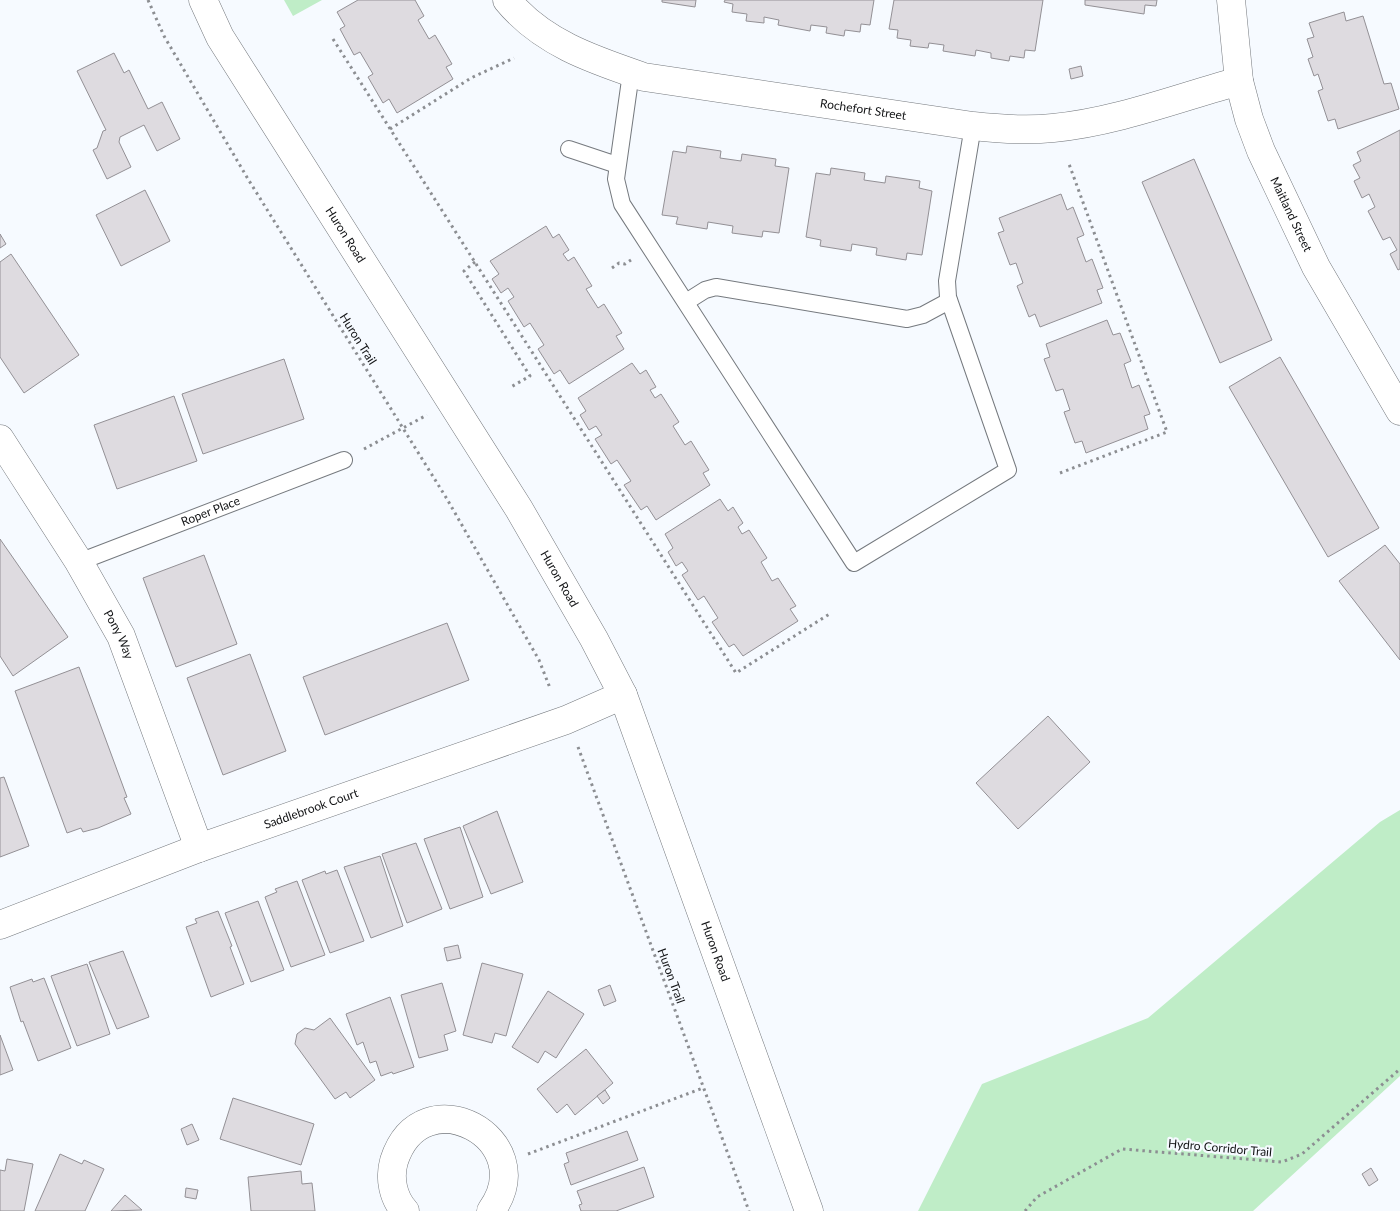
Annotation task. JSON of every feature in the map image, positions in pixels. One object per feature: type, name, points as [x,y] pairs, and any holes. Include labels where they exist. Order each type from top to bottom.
[{"type":"street","name":"Huron Road","points":[[203,0],[220,38],[519,509],[594,639],[623,695],[809,1211]]},
{"type":"street","name":"Rochefort Street","points":[[507,0],[515,10],[550,38],[599,62],[631,73],[973,126],[1013,130],[1052,128],[1095,122],[1238,81]]},
{"type":"street","name":"Maitland Street","points":[[1231,0],[1238,81],[1261,151],[1316,267],[1400,411]]},
{"type":"street","name":"Pony Way","points":[[0,440],[79,562],[121,636],[199,848]]},
{"type":"street","name":"Saddlebrook Court","points":[[0,925],[199,848],[566,720],[623,695]]},
{"type":"street","points":[[405,1211],[392,1188],[392,1168],[398,1148],[411,1132],[431,1121],[451,1119],[474,1126],[490,1138],[502,1164],[503,1183],[497,1208]]},
{"type":"lane","points":[[631,73],[616,179],[622,204],[854,563],[1008,470],[949,301],[948,281],[973,126]]},
{"type":"lane","points":[[568,149],[617,165]]},
{"type":"lane","points":[[686,302],[705,290],[716,287],[906,320],[923,315],[949,301]]},
{"type":"lane","name":"Roper Place","points":[[79,562],[344,460]]},
{"type":"path","name":"Huron Trail","points":[[148,0],[164,36],[248,180],[447,499],[540,660],[550,688]]},
{"type":"path","points":[[333,39],[736,673],[831,613]]},
{"type":"path","points":[[390,129],[471,78],[514,58]]},
{"type":"path","points":[[1060,473],[1167,432],[1069,164]]},
{"type":"path","points":[[612,268],[619,263],[625,264],[636,256]]},
{"type":"path","points":[[475,262],[464,271],[530,376],[511,387]]},
{"type":"path","points":[[344,460],[451,402]]},
{"type":"path","name":"Huron Trail","points":[[578,747],[749,1211]]},
{"type":"path","name":"Hydro Corridor Trail","points":[[1025,1211],[1038,1197],[1122,1149],[1282,1162],[1302,1154],[1400,1069]]},
{"type":"path","points":[[502,1164],[703,1088]]},
{"type":"green space","points":[[284,0],[322,0],[293,16]]},
{"type":"green space","points":[[1400,810],[1400,1076],[1253,1211],[918,1211],[982,1084],[1148,1018],[1380,822]]},
{"type":"building","points":[[358,0],[415,0],[424,16],[418,20],[429,39],[435,35],[452,64],[446,67],[453,79],[397,113],[389,99],[383,103],[368,77],[373,74],[360,52],[354,55],[340,29],[345,26],[337,12]]},
{"type":"building","points":[[662,0],[696,0],[695,7],[662,2]]},
{"type":"building","points":[[725,0],[874,0],[870,25],[861,24],[860,32],[845,30],[844,36],[826,33],[827,27],[811,25],[810,31],[778,25],[779,20],[764,17],[764,23],[746,21],[747,14],[732,12],[733,4],[724,2]]},
{"type":"building","points":[[894,0],[1043,0],[1035,51],[1025,50],[1024,58],[1010,56],[1009,61],[991,58],[991,53],[976,50],[975,56],[943,51],[944,45],[929,43],[928,48],[910,46],[911,40],[897,38],[898,30],[889,29]]},
{"type":"building","points":[[1085,0],[1157,0],[1156,6],[1145,5],[1144,14],[1085,5]]},
{"type":"building","points":[[1344,12],[1346,21],[1363,16],[1384,84],[1391,83],[1399,109],[1338,129],[1335,119],[1328,121],[1318,91],[1323,89],[1318,74],[1314,76],[1308,59],[1313,57],[1307,39],[1314,37],[1309,23]]},
{"type":"building","points":[[114,53],[124,73],[129,70],[148,109],[162,102],[180,139],[157,151],[144,125],[120,137],[119,142],[131,167],[107,179],[93,150],[97,148],[103,131],[106,130],[77,71]]},
{"type":"building","points":[[1081,66],[1083,76],[1071,79],[1069,69]]},
{"type":"building","points":[[1400,130],[1400,269],[1398,270],[1390,254],[1397,250],[1390,237],[1383,240],[1368,211],[1375,207],[1369,194],[1362,198],[1354,181],[1360,178],[1353,165],[1361,161],[1357,152]]},
{"type":"building","points":[[687,146],[721,151],[720,158],[741,161],[742,154],[776,159],[775,166],[789,168],[779,233],[763,231],[762,237],[732,233],[733,226],[708,222],[707,229],[676,224],[678,217],[662,215],[673,151],[686,153]]},
{"type":"building","points":[[1194,159],[1272,340],[1220,363],[1142,182]]},
{"type":"building","points":[[831,168],[865,173],[864,180],[885,183],[886,176],[920,181],[919,188],[932,191],[922,255],[907,253],[906,260],[876,255],[877,248],[852,244],[851,251],[820,246],[821,240],[806,237],[816,173],[830,175]]},
{"type":"building","points":[[145,190],[170,241],[121,266],[96,215]]},
{"type":"building","points":[[1061,194],[1067,210],[1073,207],[1084,235],[1077,238],[1086,262],[1092,259],[1103,288],[1097,290],[1102,303],[1040,327],[1035,314],[1029,317],[1017,286],[1023,283],[1016,263],[1010,265],[998,233],[1004,231],[999,218]]},
{"type":"building","points":[[546,226],[553,238],[559,234],[569,250],[563,254],[568,261],[574,257],[592,286],[586,289],[598,308],[604,304],[622,333],[616,336],[624,349],[569,384],[560,370],[554,374],[538,349],[544,345],[530,323],[524,327],[508,301],[514,297],[508,288],[501,293],[492,279],[499,274],[490,261]]},
{"type":"building","points":[[0,234],[6,244],[0,248]]},
{"type":"building","points":[[11,254],[79,355],[24,393],[0,357],[0,262]]},
{"type":"building","points":[[1107,320],[1113,335],[1120,333],[1131,361],[1124,364],[1132,388],[1139,385],[1150,414],[1144,416],[1148,429],[1086,453],[1082,441],[1075,443],[1064,412],[1070,410],[1063,389],[1056,391],[1044,359],[1050,357],[1046,344]]},
{"type":"building","points":[[1280,357],[1379,528],[1328,557],[1229,387]]},
{"type":"building","points":[[284,359],[304,419],[203,454],[182,394]]},
{"type":"building","points":[[632,363],[640,374],[646,370],[656,387],[650,390],[655,398],[661,394],[679,422],[673,426],[685,445],[691,441],[709,470],[703,473],[710,485],[656,520],[647,506],[641,510],[624,485],[631,481],[617,460],[611,464],[595,439],[602,435],[596,426],[589,430],[580,415],[586,411],[578,398]]},
{"type":"building","points":[[174,396],[197,461],[117,489],[94,425]]},
{"type":"building","points":[[720,499],[728,511],[733,507],[743,523],[738,527],[742,534],[749,530],[767,558],[761,562],[772,581],[778,578],[796,606],[790,609],[798,621],[743,656],[734,644],[729,647],[712,622],[718,618],[704,596],[698,600],[682,575],[688,571],[682,562],[676,566],[668,552],[673,548],[665,534]]},
{"type":"building","points":[[0,539],[68,637],[13,676],[0,656]]},
{"type":"building","points":[[1385,545],[1400,564],[1400,660],[1339,581]]},
{"type":"building","points":[[204,555],[237,644],[176,667],[143,578]]},
{"type":"building","points":[[447,623],[469,680],[325,735],[303,677]]},
{"type":"building","points":[[250,654],[286,751],[223,775],[187,678]]},
{"type":"building","points":[[79,667],[127,797],[124,798],[131,814],[98,828],[83,832],[81,828],[67,833],[15,691]]},
{"type":"building","points":[[1048,716],[1090,762],[1018,829],[976,783]]},
{"type":"building","points":[[4,777],[29,846],[0,857],[0,778]]},
{"type":"building","points":[[497,811],[523,882],[491,894],[463,826]]},
{"type":"building","points":[[460,827],[483,897],[450,909],[424,839]]},
{"type":"building","points":[[416,843],[442,909],[407,923],[382,854]]},
{"type":"building","points":[[380,856],[403,926],[371,938],[344,867]]},
{"type":"building","points":[[337,870],[364,941],[330,953],[302,880],[325,871],[326,874]]},
{"type":"building","points":[[297,881],[325,955],[291,967],[265,897],[277,892],[275,889]]},
{"type":"building","points":[[258,901],[284,970],[251,982],[225,913]]},
{"type":"building","points":[[218,911],[244,984],[211,997],[186,927],[197,923],[195,919]]},
{"type":"building","points":[[458,945],[461,958],[447,961],[444,948]]},
{"type":"building","points":[[123,951],[149,1017],[117,1029],[89,962]]},
{"type":"building","points":[[482,963],[523,974],[506,1036],[495,1033],[492,1043],[463,1035]]},
{"type":"building","points":[[87,964],[110,1034],[77,1046],[51,976]]},
{"type":"building","points":[[44,978],[71,1048],[38,1061],[23,1021],[21,1022],[10,987],[32,979],[33,982]]},
{"type":"building","points":[[442,983],[456,1031],[444,1035],[448,1050],[419,1058],[401,995]]},
{"type":"building","points":[[610,985],[616,1001],[604,1006],[598,990]]},
{"type":"building","points":[[548,991],[584,1014],[556,1058],[545,1051],[538,1063],[512,1047]]},
{"type":"building","points":[[390,997],[414,1067],[381,1076],[376,1061],[370,1063],[363,1042],[357,1045],[346,1014]]},
{"type":"building","points":[[330,1018],[375,1080],[350,1098],[346,1092],[335,1099],[295,1044],[297,1034],[305,1028],[314,1030]]},
{"type":"building","points":[[0,1035],[13,1070],[0,1075]]},
{"type":"building","points":[[586,1049],[613,1083],[575,1115],[567,1104],[557,1113],[537,1089]]},
{"type":"building","points":[[605,1090],[610,1098],[603,1104],[597,1096]]},
{"type":"building","points":[[233,1098],[314,1124],[301,1165],[220,1139]]},
{"type":"building","points":[[192,1124],[199,1140],[187,1145],[181,1129]]},
{"type":"building","points":[[627,1131],[638,1160],[571,1185],[564,1164],[569,1162],[566,1153]]},
{"type":"building","points":[[60,1154],[82,1164],[84,1160],[104,1169],[85,1211],[35,1211]]},
{"type":"building","points":[[7,1159],[33,1164],[24,1211],[0,1211],[0,1170],[5,1171]]},
{"type":"building","points":[[644,1167],[654,1197],[616,1211],[581,1211],[579,1205],[582,1204],[577,1191]]},
{"type":"building","points":[[1371,1168],[1378,1180],[1369,1186],[1362,1174]]},
{"type":"building","points":[[301,1171],[302,1184],[312,1183],[315,1211],[251,1211],[248,1177]]},
{"type":"building","points":[[186,1188],[198,1190],[196,1199],[185,1197]]},
{"type":"building","points":[[125,1195],[142,1210],[111,1211]]}]
